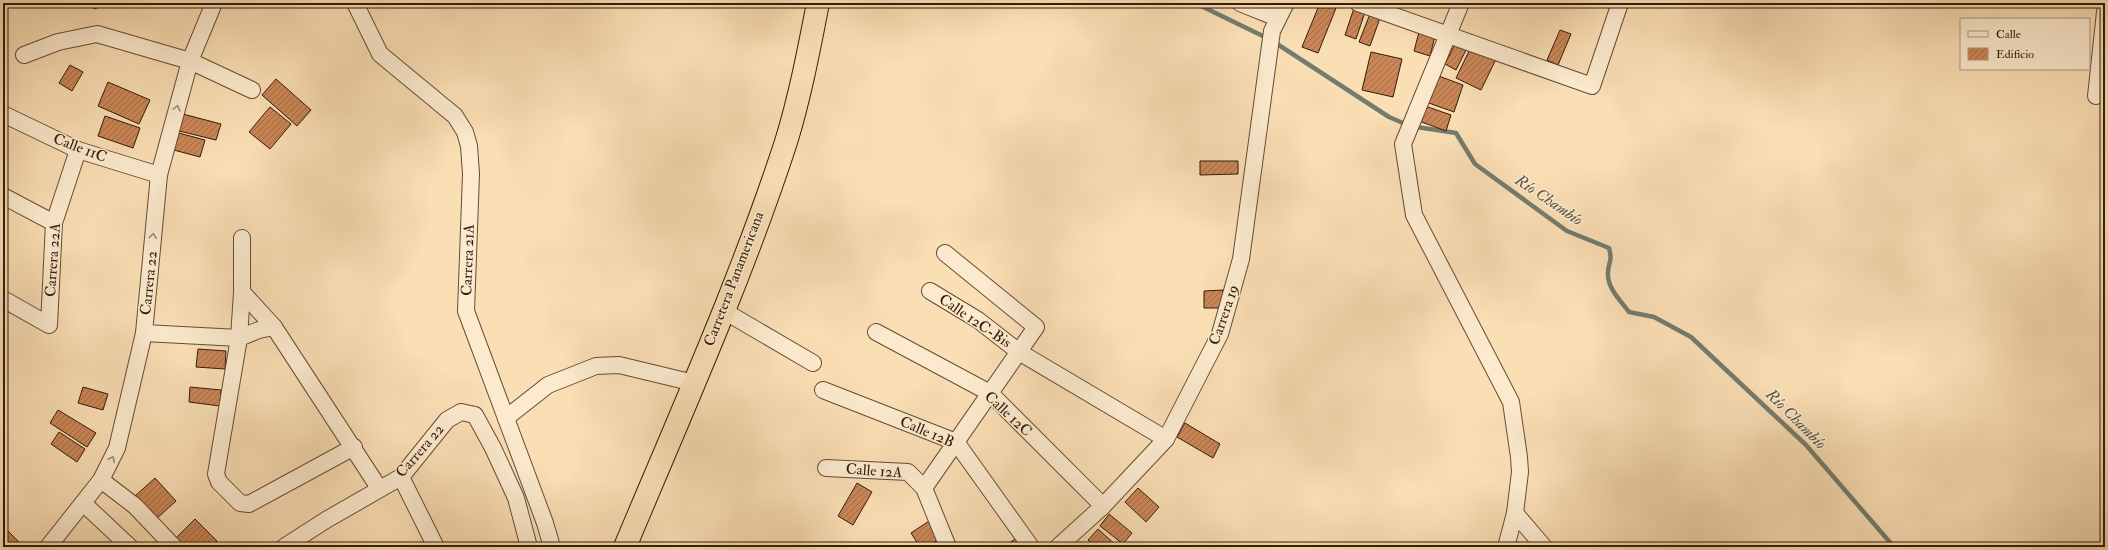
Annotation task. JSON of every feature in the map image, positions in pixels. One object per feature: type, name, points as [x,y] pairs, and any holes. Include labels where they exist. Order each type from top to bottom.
[{"type":"highway","name":"Carretera Panamericana","points":[[624,547],[724,311],[786,141],[805,68],[818,3]]},
{"type":"street","name":"Carrera 22","points":[[48,547],[101,480],[117,448],[144,333],[159,175],[190,61],[214,3]]},
{"type":"street","name":"Carrera 21A","points":[[355,3],[380,54],[455,116],[465,132],[470,146],[472,174],[466,311],[545,523],[552,547]]},
{"type":"street","points":[[1240,3],[1274,25]]},
{"type":"street","name":"Carrera 19","points":[[1058,547],[1103,506],[1166,439],[1220,334],[1241,259],[1268,48],[1274,25],[1286,3]]},
{"type":"street","points":[[1358,3],[1592,86],[1620,3]]},
{"type":"street","points":[[1461,3],[1403,144],[1414,215],[1511,402],[1519,457],[1515,513],[1506,547]]},
{"type":"street","points":[[2096,96],[2105,12]]},
{"type":"street","points":[[24,55],[58,42],[97,34],[190,61],[252,90]]},
{"type":"street","name":"Calle 11C","points":[[3,114],[78,150],[159,175]]},
{"type":"street","name":"Carrera 22A","points":[[3,299],[49,325],[54,223],[78,150]]},
{"type":"street","points":[[3,196],[54,223]]},
{"type":"street","points":[[242,238],[242,292],[239,338],[216,474],[219,482],[240,503],[249,504],[354,447]]},
{"type":"street","points":[[924,488],[1036,327],[945,253]]},
{"type":"street","name":"Calle 12C-Bis","points":[[930,291],[978,320],[1019,352],[1166,439]]},
{"type":"street","points":[[242,292],[274,327],[354,447],[379,488]]},
{"type":"street","points":[[724,311],[813,363]]},
{"type":"street","points":[[144,333],[239,338],[259,330],[274,327]]},
{"type":"street","name":"Calle 12C","points":[[876,332],[990,393],[1103,506]]},
{"type":"street","points":[[506,418],[548,385],[596,366],[619,365],[694,383]]},
{"type":"street","name":"Calle 12B","points":[[823,390],[956,442],[1032,547]]},
{"type":"street","name":"Carrera 22","points":[[284,547],[379,488],[401,477],[447,420],[461,412],[475,415],[493,448],[516,498],[530,547]]},
{"type":"street","name":"Calle 12A","points":[[826,468],[908,472],[924,488],[948,547]]},
{"type":"street","points":[[401,477],[434,547]]},
{"type":"street","points":[[101,480],[135,506],[174,547]]},
{"type":"street","points":[[82,503],[130,547]]},
{"type":"street","points":[[1515,513],[1544,547]]},
{"type":"building","points":[[82,3],[99,3],[96,9]]},
{"type":"building","points":[[1320,3],[1336,8],[1318,53],[1302,47]]},
{"type":"building","points":[[1354,8],[1365,12],[1356,39],[1345,35]]},
{"type":"building","points":[[1370,14],[1380,18],[1370,46],[1359,42]]},
{"type":"building","points":[[1560,30],[1571,34],[1558,65],[1547,60]]},
{"type":"building","points":[[1419,32],[1435,36],[1430,56],[1414,51]]},
{"type":"building","points":[[1456,42],[1467,48],[1456,70],[1445,64]]},
{"type":"building","points":[[1471,47],[1496,59],[1481,90],[1456,78]]},
{"type":"building","points":[[1371,52],[1402,59],[1393,97],[1362,90]]},
{"type":"building","points":[[70,65],[83,72],[72,91],[59,83]]},
{"type":"building","points":[[1436,75],[1463,85],[1454,112],[1426,102]]},
{"type":"building","points":[[276,79],[311,110],[297,126],[262,95]]},
{"type":"building","points":[[108,82],[150,100],[139,124],[98,106]]},
{"type":"building","points":[[1425,106],[1451,115],[1446,131],[1419,121]]},
{"type":"building","points":[[270,107],[291,124],[270,149],[249,132]]},
{"type":"building","points":[[179,113],[221,124],[216,140],[175,130]]},
{"type":"building","points":[[105,116],[140,128],[133,148],[98,136]]},
{"type":"building","points":[[175,132],[205,140],[200,157],[170,149]]},
{"type":"building","points":[[1200,161],[1238,161],[1238,174],[1200,175]]},
{"type":"building","points":[[1223,290],[1223,308],[1204,308],[1204,291]]},
{"type":"building","points":[[198,349],[226,351],[225,369],[196,367]]},
{"type":"building","points":[[83,387],[108,394],[103,410],[78,403]]},
{"type":"building","points":[[190,387],[221,390],[220,406],[189,402]]},
{"type":"building","points":[[58,410],[96,433],[87,447],[50,423]]},
{"type":"building","points":[[1185,423],[1220,444],[1213,458],[1177,437]]},
{"type":"building","points":[[59,432],[85,449],[77,462],[51,444]]},
{"type":"building","points":[[155,478],[176,501],[155,520],[134,497]]},
{"type":"building","points":[[857,483],[872,492],[853,525],[838,516]]},
{"type":"building","points":[[1138,488],[1159,507],[1146,522],[1125,502]]},
{"type":"building","points":[[1109,514],[1132,533],[1123,544],[1100,526]]},
{"type":"building","points":[[195,519],[217,541],[210,547],[182,547],[175,539]]},
{"type":"building","points":[[929,521],[941,538],[927,547],[920,547],[911,533]]},
{"type":"building","points":[[3,526],[21,544],[18,547],[3,547]]},
{"type":"building","points":[[1098,529],[1118,547],[1096,547],[1088,540]]},
{"type":"building","points":[[1020,536],[1026,547],[1007,547],[1006,545]]},
{"type":"waterway","name":"Río Chambío","points":[[1195,3],[1271,40],[1389,117],[1410,126],[1456,133],[1475,164],[1567,231],[1609,248],[1610,259],[1608,279],[1615,294],[1629,312],[1654,317],[1691,337],[1806,445],[1894,547]]}]
